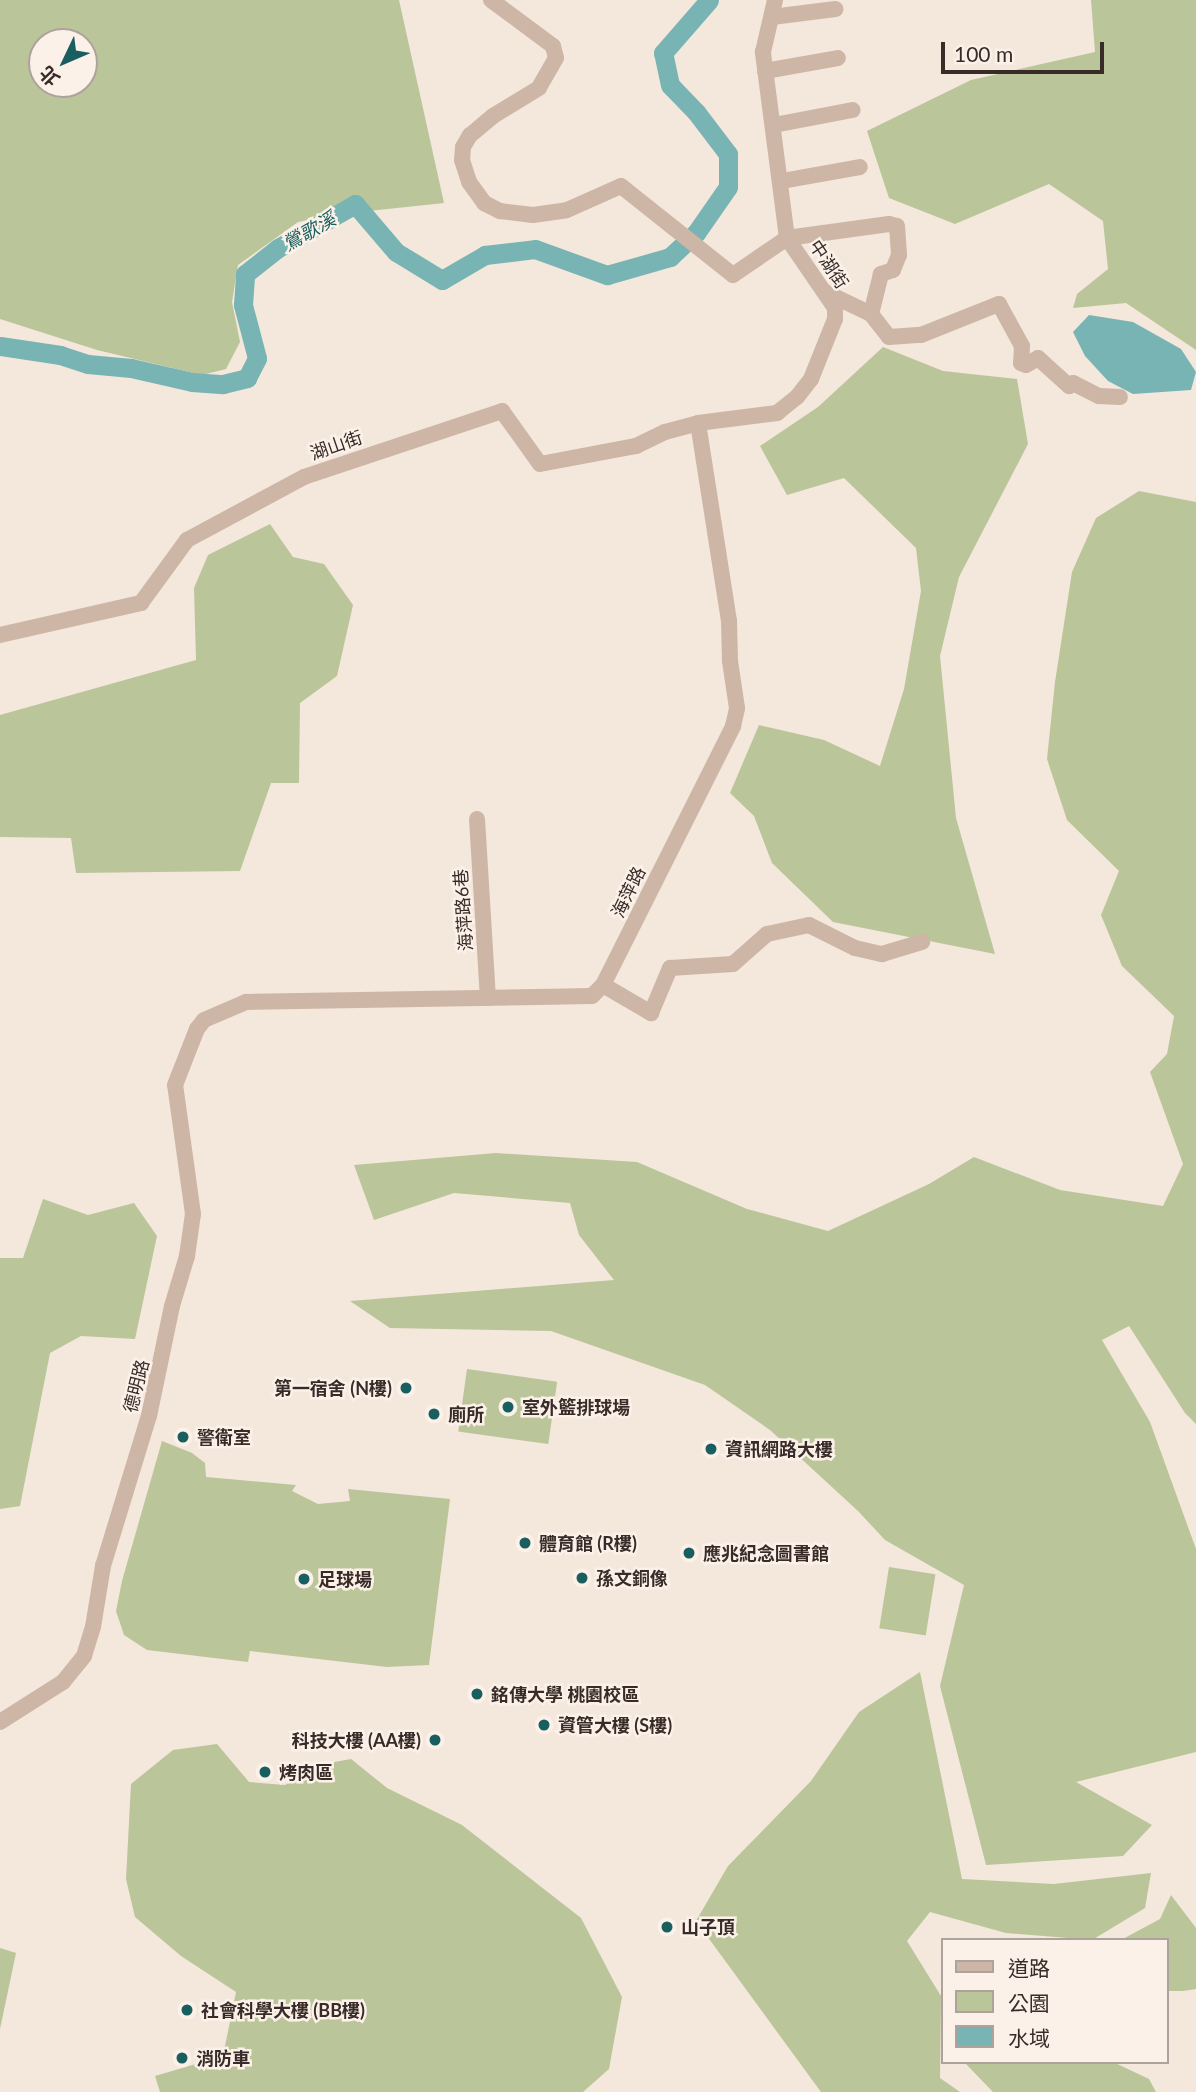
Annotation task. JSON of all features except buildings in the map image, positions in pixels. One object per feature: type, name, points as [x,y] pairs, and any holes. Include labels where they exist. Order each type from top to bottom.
[{"type":"street","points":[[491,0],[553,46],[556,58],[539,88],[493,116],[470,135],[463,147],[462,160],[469,182],[484,203],[500,211],[533,215],[567,209],[621,186],[733,275],[787,237],[889,224],[897,226],[899,255],[893,270],[881,274],[871,314]]},
{"type":"street","name":"中湖街","points":[[698,423],[777,414],[797,397],[811,379],[835,319],[835,308],[787,237],[782,181],[763,52],[775,0]]},
{"type":"street","points":[[772,17],[835,9]]},
{"type":"street","points":[[765,71],[838,58]]},
{"type":"street","points":[[774,125],[853,110]]},
{"type":"street","points":[[782,181],[860,167]]},
{"type":"street","points":[[825,292],[871,314],[889,337],[921,335],[999,304],[1021,346],[1020,363],[1026,365],[1038,358],[1069,386],[1073,383],[1099,396],[1120,397]]},
{"type":"street","name":"湖山街","points":[[0,635],[141,603],[187,540],[304,477],[502,411],[540,464],[636,446],[666,432],[698,423]]},
{"type":"street","name":"海萍路","points":[[603,985],[733,726],[737,708],[730,661],[729,621],[698,423]]},
{"type":"street","name":"海萍路6巷","points":[[477,819],[488,998]]},
{"type":"street","points":[[488,998],[592,996],[603,985],[651,1013],[670,968],[733,964],[767,934],[809,925],[855,948],[882,954],[922,942]]},
{"type":"street","name":"德明路","points":[[0,1722],[63,1682],[84,1656],[93,1627],[103,1566],[149,1416],[172,1306],[187,1256],[193,1214],[175,1085],[197,1028],[204,1020],[246,1002],[488,998]]},
{"type":"green space","points":[[0,0],[399,0],[444,203],[331,215],[298,222],[238,265],[232,302],[240,342],[226,369],[202,375],[97,350],[0,319]]},
{"type":"green space","points":[[1091,0],[1196,0],[1196,350],[1126,303],[1073,308],[1077,294],[1108,269],[1103,221],[1049,184],[955,224],[889,198],[867,131],[971,80],[1095,52]]},
{"type":"green space","points":[[883,347],[943,371],[1017,379],[1028,444],[959,577],[940,656],[956,818],[995,954],[833,922],[772,863],[754,816],[730,793],[759,725],[824,740],[880,766],[904,689],[921,591],[916,548],[844,478],[787,495],[760,446],[818,407]]},
{"type":"green space","points":[[1139,491],[1196,502],[1196,1424],[1185,1413],[1129,1326],[1102,1340],[1150,1422],[1196,1549],[1196,1752],[1076,1782],[1152,1825],[1123,1856],[986,1865],[940,1686],[964,1585],[885,1540],[858,1511],[770,1430],[705,1385],[551,1331],[390,1328],[350,1301],[614,1280],[579,1235],[570,1203],[454,1193],[374,1220],[354,1165],[496,1153],[637,1162],[747,1209],[828,1231],[929,1184],[974,1157],[1060,1190],[1163,1206],[1183,1164],[1150,1072],[1167,1054],[1174,1016],[1122,966],[1101,915],[1119,871],[1067,820],[1047,759],[1055,682],[1072,572],[1096,518]]},
{"type":"green space","points":[[270,524],[293,557],[324,564],[353,605],[337,676],[300,703],[299,783],[271,783],[240,871],[76,873],[71,838],[0,837],[0,715],[196,660],[194,588],[208,555]]},
{"type":"green space","points":[[43,1199],[88,1215],[134,1203],[157,1236],[135,1339],[81,1336],[50,1353],[20,1506],[0,1509],[0,1258],[23,1258]]},
{"type":"green space","name":"室外籃排球場","points":[[467,1369],[557,1382],[548,1444],[458,1431]]},
{"type":"green space","points":[[162,1441],[192,1453],[205,1463],[206,1477],[296,1485],[292,1491],[318,1504],[350,1501],[348,1489],[450,1499],[429,1665],[387,1667],[250,1651],[248,1662],[147,1650],[124,1635],[116,1611]]},
{"type":"green space","points":[[889,1567],[935,1574],[926,1636],[879,1628]]},
{"type":"green space","points":[[920,1672],[962,1879],[1054,1884],[1151,1873],[1145,1908],[1095,1938],[1006,1933],[930,1912],[907,1941],[940,1994],[940,2078],[960,2092],[821,2092],[696,1921],[728,1866],[811,1781],[859,1712]]},
{"type":"green space","points":[[217,1744],[249,1782],[285,1785],[313,1766],[351,1759],[387,1788],[462,1825],[581,1918],[622,1997],[609,2069],[583,2092],[160,2092],[155,2076],[223,2056],[236,1992],[181,1956],[135,1917],[126,1879],[131,1784],[173,1750]]},
{"type":"green space","points":[[1171,1895],[1196,1928],[1196,1989],[1168,1991],[1168,1938],[1125,1938],[1160,1919]]},
{"type":"green space","points":[[0,1948],[16,1953],[0,2029]]},
{"type":"green space","points":[[966,2064],[1117,2064],[1149,2079],[1156,2092],[993,2092]]},
{"type":"water","points":[[1089,315],[1133,322],[1181,349],[1196,372],[1191,390],[1133,394],[1108,381],[1085,356],[1073,332]]},
{"type":"waterway","name":"鶯歌溪","points":[[0,346],[60,355],[88,364],[131,368],[192,382],[223,384],[247,378],[257,358],[243,305],[245,274],[278,248],[355,204],[396,252],[442,280],[485,255],[535,249],[607,275],[670,257],[696,233],[728,187],[728,154],[696,112],[670,85],[663,53],[709,0]]},
{"type":"place","name":"第一宿舍 (N樓)","points":[[406,1388]]},
{"type":"place","name":"室外籃排球場","points":[[508,1407]]},
{"type":"place","name":"廁所","points":[[434,1414]]},
{"type":"place","name":"警衛室","points":[[183,1437]]},
{"type":"place","name":"資訊網路大樓","points":[[711,1449]]},
{"type":"place","name":"體育館 (R樓)","points":[[525,1543]]},
{"type":"place","name":"應兆紀念圖書館","points":[[689,1553]]},
{"type":"place","name":"孫文銅像","points":[[582,1578]]},
{"type":"place","name":"足球場","points":[[304,1579]]},
{"type":"place","name":"銘傳大學 桃園校區","points":[[477,1694]]},
{"type":"place","name":"資管大樓 (S樓)","points":[[544,1725]]},
{"type":"place","name":"科技大樓 (AA樓)","points":[[435,1740]]},
{"type":"place","name":"烤肉區","points":[[265,1772]]},
{"type":"place","name":"山子頂","points":[[667,1927]]},
{"type":"place","name":"社會科學大樓 (BB樓)","points":[[187,2010]]},
{"type":"place","name":"消防車","points":[[182,2058]]}]
